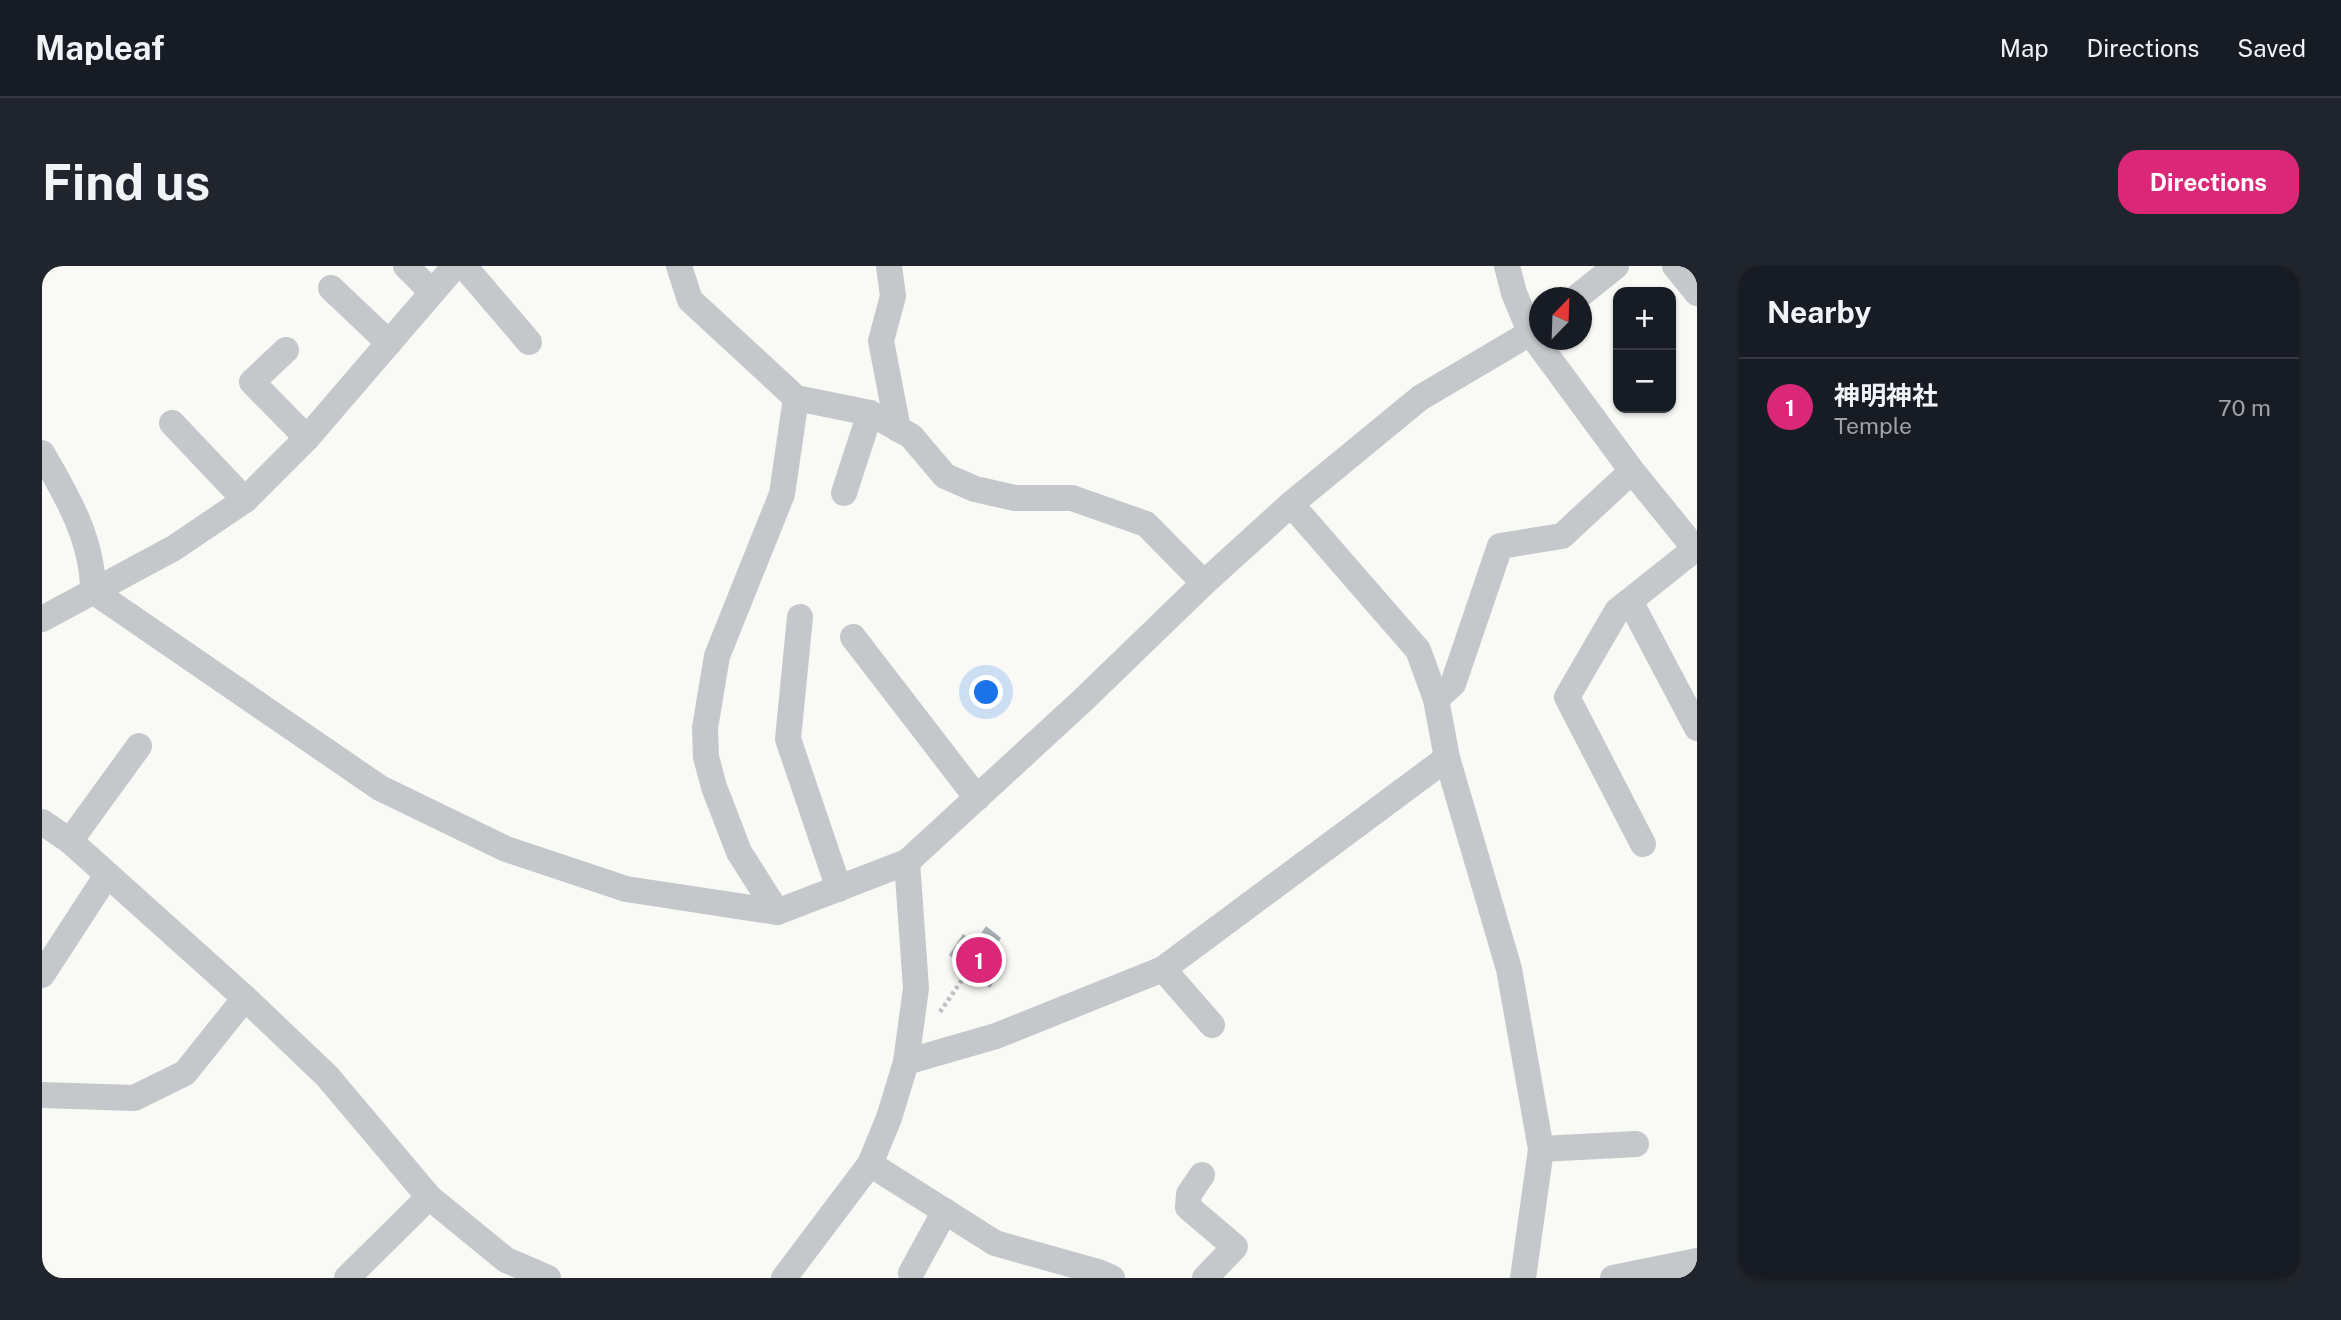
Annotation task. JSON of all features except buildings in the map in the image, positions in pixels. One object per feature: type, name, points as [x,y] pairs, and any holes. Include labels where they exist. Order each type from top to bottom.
[{"type":"street","points":[[406,266],[432,292]]},
{"type":"street","points":[[42,620],[174,548],[245,500],[307,438],[455,266]]},
{"type":"street","points":[[464,266],[529,342]]},
{"type":"street","points":[[680,266],[690,300],[796,398],[870,413],[911,436],[945,476],[975,489],[1015,498],[1072,498],[1146,524],[1204,583]]},
{"type":"street","points":[[889,266],[893,296],[881,341],[898,429]]},
{"type":"street","points":[[1507,266],[1514,293],[1529,319]]},
{"type":"street","points":[[1590,287],[1616,266]]},
{"type":"street","points":[[1675,266],[1697,293]]},
{"type":"street","points":[[331,288],[389,343]]},
{"type":"street","points":[[93,591],[380,788],[506,849],[626,889],[777,912],[907,862],[1291,504],[1420,398],[1529,334]]},
{"type":"street","points":[[286,350],[252,382],[307,438]]},
{"type":"street","points":[[1549,350],[1632,471],[1696,550],[1617,611],[1567,697],[1643,844]]},
{"type":"street","points":[[777,912],[739,852],[711,777],[706,757],[705,728],[717,656],[782,494],[796,398]]},
{"type":"street","points":[[844,493],[870,413]]},
{"type":"street","points":[[172,423],[245,500]]},
{"type":"street","points":[[42,453],[84,535],[93,570],[93,591]]},
{"type":"street","points":[[1436,699],[1453,684],[1500,546],[1562,536],[1632,471]]},
{"type":"street","points":[[1291,504],[1418,650],[1436,699],[1447,758],[1510,969],[1541,1149],[1523,1278]]},
{"type":"street","points":[[1630,601],[1697,728]]},
{"type":"street","points":[[800,617],[788,739],[839,889]]},
{"type":"street","points":[[853,637],[977,798]]},
{"type":"street","points":[[70,841],[139,746]]},
{"type":"street","points":[[906,1062],[996,1036],[1163,969],[1447,758]]},
{"type":"street","points":[[42,822],[70,841],[245,998],[327,1076],[429,1198],[506,1261],[548,1278]]},
{"type":"street","points":[[784,1278],[870,1164],[889,1118],[906,1062],[916,988],[907,862]]},
{"type":"street","points":[[42,975],[107,875]]},
{"type":"street","points":[[1163,969],[1212,1025]]},
{"type":"street","points":[[42,1095],[134,1098],[185,1073],[245,998]]},
{"type":"street","points":[[1541,1149],[1636,1144]]},
{"type":"street","points":[[870,1164],[995,1243],[1080,1273],[1112,1278]]},
{"type":"street","points":[[1202,1175],[1189,1194],[1188,1207],[1235,1247],[1205,1278]]},
{"type":"street","points":[[347,1278],[429,1198]]},
{"type":"street","points":[[911,1273],[945,1211]]},
{"type":"street","points":[[1613,1278],[1697,1261]]},
{"type":"place","name":"神明神社","points":[[979,960]]}]
